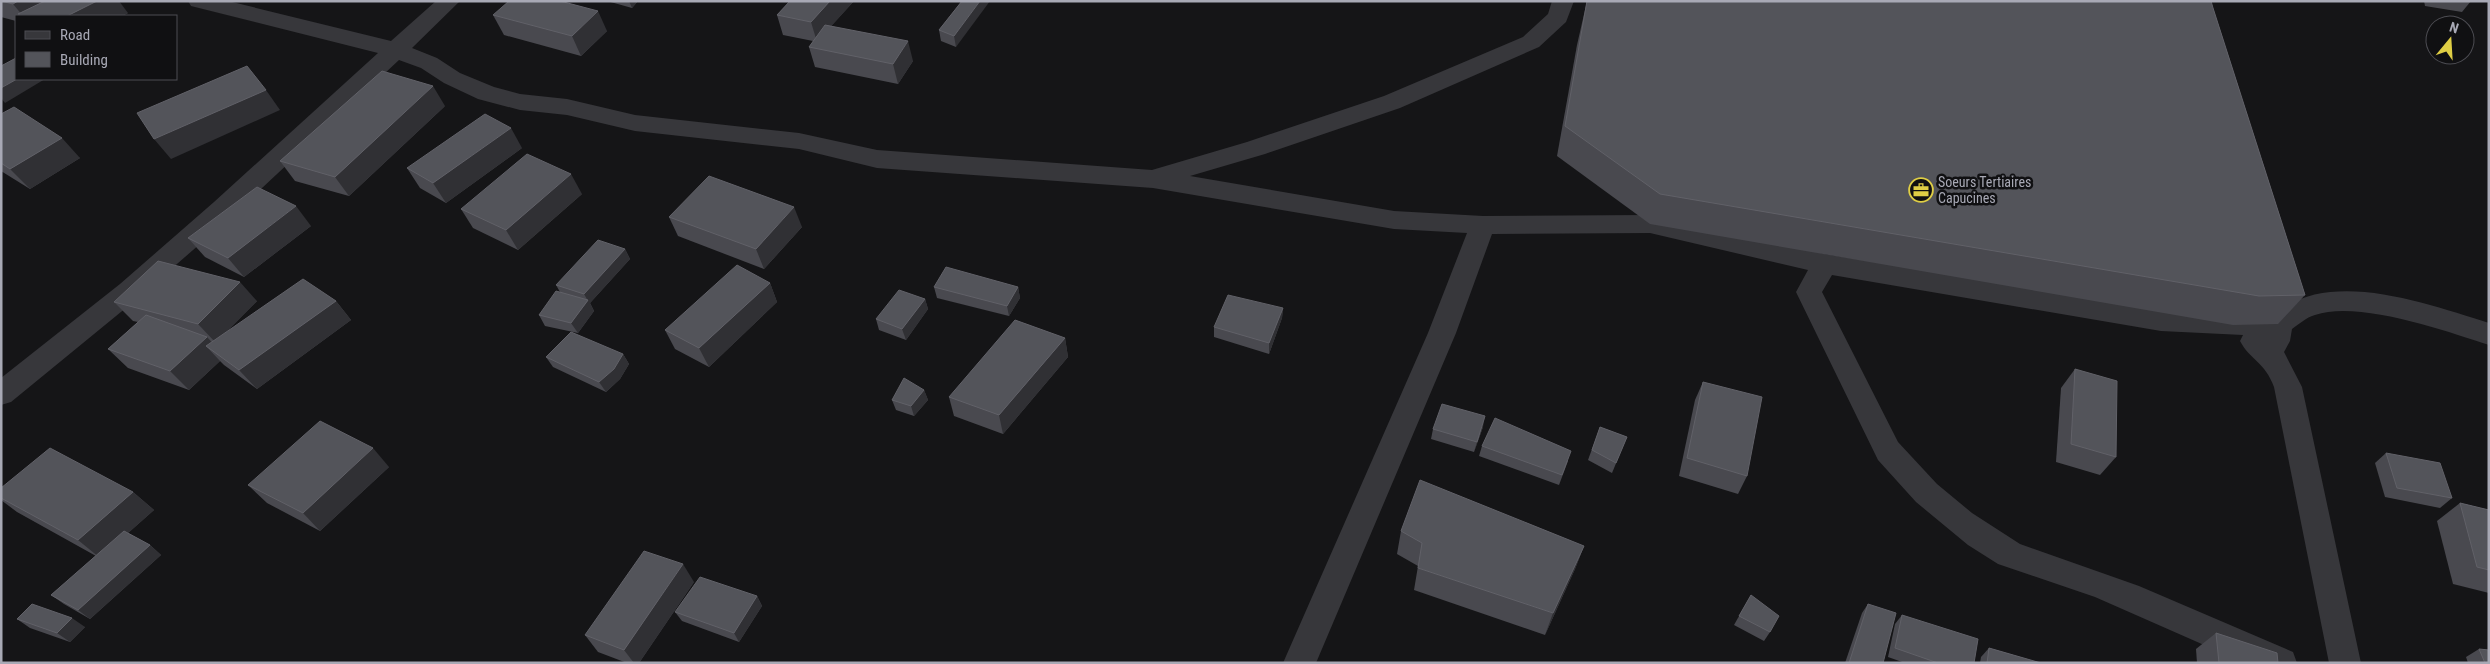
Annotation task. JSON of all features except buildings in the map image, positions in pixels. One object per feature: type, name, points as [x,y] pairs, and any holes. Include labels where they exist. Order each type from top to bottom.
[{"type":"street","points":[[199,1],[396,50],[429,63],[452,78],[486,92],[520,102],[567,107],[635,123],[799,141],[877,159],[1153,179],[1394,220],[1483,225],[1650,224],[1825,264],[2161,320],[2233,325],[2278,324],[2309,304],[2351,300],[2430,315],[2489,334]]},
{"type":"street","points":[[1,394],[129,290],[223,209],[449,1]]},
{"type":"street","points":[[1153,179],[1256,148],[1392,102],[1531,42],[1558,17],[1563,1]]},
{"type":"street","points":[[1299,663],[1442,333],[1483,225]]},
{"type":"street","points":[[1825,264],[1809,292],[1888,451],[1900,467],[1922,488],[1980,538],[2008,554],[2105,586],[2281,663]]},
{"type":"street","points":[[2267,289],[2278,324],[2279,335],[2277,344],[2269,351]]},
{"type":"street","points":[[2233,325],[2269,351],[2280,365],[2288,387],[2344,663]]},
{"type":"place","name":"Soeurs Tertiaires Capucines","points":[[1921,190]]}]
